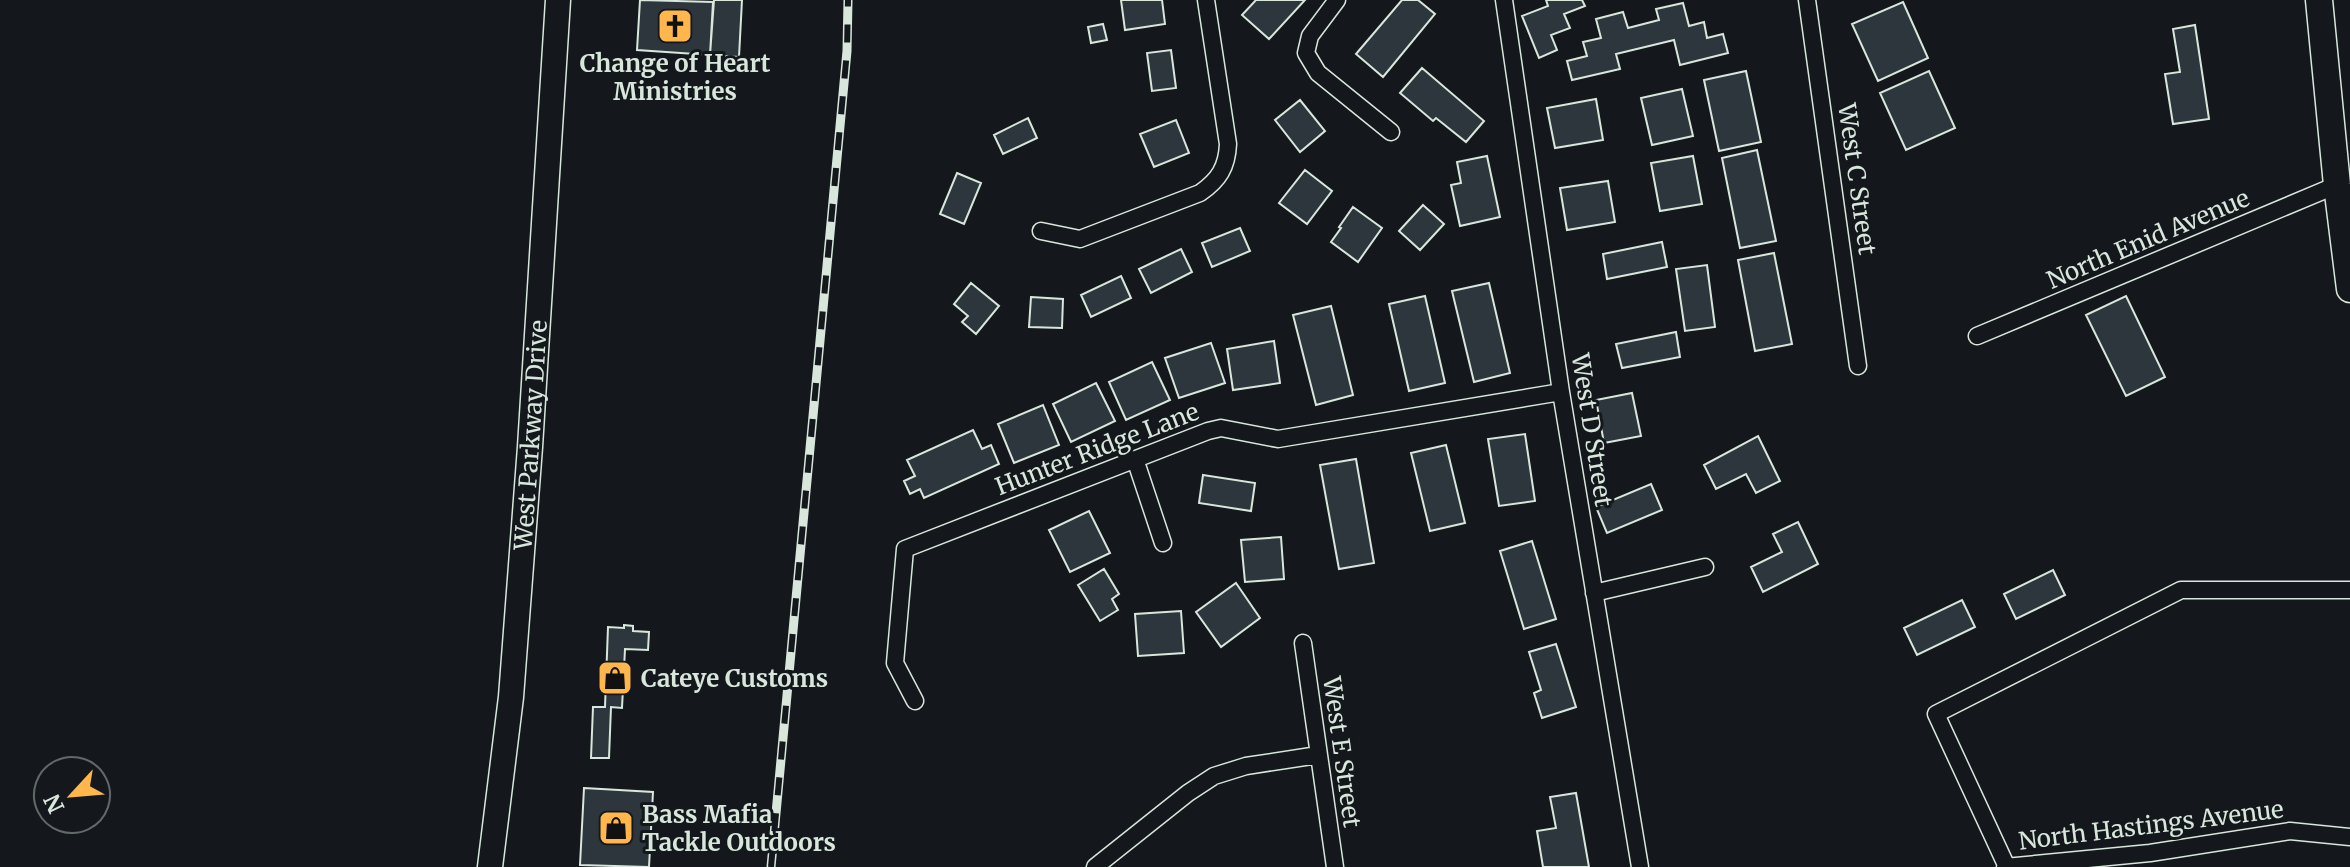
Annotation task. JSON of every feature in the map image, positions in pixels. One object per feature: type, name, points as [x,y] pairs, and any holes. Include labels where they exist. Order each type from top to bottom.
[{"type":"main road","name":"West Parkway Drive","points":[[490,867],[511,697],[558,0]]},
{"type":"main road","points":[[2319,0],[2350,289]]},
{"type":"street","points":[[1041,231],[1080,239],[1200,193],[1221,175],[1228,144],[1206,0]]},
{"type":"street","points":[[1337,0],[1310,36],[1306,53],[1318,73],[1391,132]]},
{"type":"street","name":"West D Street","points":[[1504,0],[1561,392],[1640,867]]},
{"type":"street","name":"West C Street","points":[[1807,0],[1858,366]]},
{"type":"street","name":"North Enid Avenue","points":[[1977,336],[2337,185]]},
{"type":"street","name":"Hunter Ridge Lane","points":[[915,701],[895,663],[905,549],[1221,428],[1278,439],[1561,392]]},
{"type":"street","points":[[1135,459],[1163,543]]},
{"type":"street","points":[[1594,593],[1705,567]]},
{"type":"street","points":[[2006,867],[1936,714],[2181,590],[2350,590]]},
{"type":"street","name":"West E Street","points":[[1303,643],[1335,867]]},
{"type":"street","points":[[1095,867],[1214,776],[1246,766],[1318,755]]},
{"type":"street","name":"North Hastings Avenue","points":[[2006,867],[2150,853],[2290,831],[2350,837]]},
{"type":"building","name":"Change of Heart Ministries","points":[[640,0],[713,2],[710,55],[637,50]]},
{"type":"building","points":[[714,0],[742,0],[739,57],[710,55]]},
{"type":"building","points":[[1121,0],[1162,0],[1165,24],[1125,30]]},
{"type":"building","points":[[1256,0],[1305,0],[1269,39],[1242,15]]},
{"type":"building","points":[[1402,0],[1418,0],[1435,14],[1383,77],[1356,54]]},
{"type":"building","points":[[1546,0],[1582,0],[1585,6],[1564,14],[1570,28],[1551,35],[1557,50],[1539,58],[1522,16],[1548,6]]},
{"type":"building","points":[[1903,2],[1928,58],[1878,81],[1852,24]]},
{"type":"building","points":[[1683,3],[1689,26],[1704,22],[1707,38],[1723,34],[1728,53],[1680,65],[1674,40],[1616,54],[1620,69],[1572,80],[1567,61],[1587,56],[1583,42],[1601,38],[1596,19],[1623,12],[1628,28],[1659,20],[1656,9]]},
{"type":"building","points":[[1103,24],[1107,40],[1091,43],[1088,27]]},
{"type":"building","points":[[2195,25],[2209,119],[2173,124],[2165,74],[2180,72],[2173,29]]},
{"type":"building","points":[[1171,50],[1176,88],[1152,91],[1147,53]]},
{"type":"building","points":[[1422,68],[1484,121],[1466,142],[1436,118],[1433,121],[1400,93]]},
{"type":"building","points":[[1746,71],[1761,142],[1719,151],[1704,80]]},
{"type":"building","points":[[1929,71],[1955,128],[1906,150],[1880,93]]},
{"type":"building","points":[[1682,89],[1693,136],[1652,145],[1641,98]]},
{"type":"building","points":[[1596,99],[1603,140],[1555,148],[1547,108]]},
{"type":"building","points":[[1300,100],[1325,131],[1300,152],[1275,120]]},
{"type":"building","points":[[1028,118],[1037,138],[1003,154],[994,135]]},
{"type":"building","points":[[1176,120],[1189,153],[1154,167],[1140,134]]},
{"type":"building","points":[[1757,150],[1776,241],[1740,248],[1722,158]]},
{"type":"building","points":[[1487,156],[1500,217],[1460,226],[1451,185],[1461,183],[1457,162]]},
{"type":"building","points":[[1693,156],[1702,204],[1660,211],[1651,163]]},
{"type":"building","points":[[1305,170],[1332,191],[1307,224],[1279,203]]},
{"type":"building","points":[[957,173],[981,183],[964,224],[940,214]]},
{"type":"building","points":[[1608,181],[1615,222],[1567,230],[1560,188]]},
{"type":"building","points":[[1423,205],[1444,224],[1420,250],[1399,231]]},
{"type":"building","points":[[1353,207],[1382,228],[1358,262],[1331,242]]},
{"type":"building","points":[[1240,228],[1250,251],[1212,267],[1202,243]]},
{"type":"building","points":[[1662,242],[1667,267],[1607,279],[1603,254]]},
{"type":"building","points":[[1181,249],[1192,272],[1151,293],[1139,269]]},
{"type":"building","points":[[1774,253],[1792,344],[1755,351],[1738,260]]},
{"type":"building","points":[[1707,265],[1715,327],[1685,331],[1676,269]]},
{"type":"building","points":[[1121,276],[1131,298],[1091,317],[1081,295]]},
{"type":"building","points":[[971,283],[999,306],[976,334],[962,322],[968,316],[954,304]]},
{"type":"building","points":[[1489,283],[1510,373],[1474,382],[1452,291]]},
{"type":"building","points":[[1425,296],[1445,383],[1409,391],[1389,304]]},
{"type":"building","points":[[2126,296],[2165,377],[2126,396],[2086,315]]},
{"type":"building","points":[[1031,297],[1063,299],[1062,328],[1029,327]]},
{"type":"building","points":[[1331,306],[1353,395],[1316,405],[1293,315]]},
{"type":"building","points":[[1676,332],[1680,357],[1622,368],[1616,344]]},
{"type":"building","points":[[1274,341],[1280,383],[1233,390],[1227,349]]},
{"type":"building","points":[[1211,343],[1225,383],[1179,398],[1165,358]]},
{"type":"building","points":[[1152,362],[1170,400],[1126,420],[1109,382]]},
{"type":"building","points":[[1096,383],[1115,421],[1071,442],[1053,404]]},
{"type":"building","points":[[1632,393],[1641,436],[1604,443],[1596,400]]},
{"type":"building","points":[[1043,405],[1059,445],[1014,463],[998,424]]},
{"type":"building","points":[[973,430],[982,449],[991,445],[999,464],[924,498],[920,489],[910,494],[904,481],[915,476],[907,460]]},
{"type":"building","points":[[1525,434],[1535,501],[1499,506],[1488,439]]},
{"type":"building","points":[[1758,436],[1780,481],[1756,493],[1746,474],[1716,489],[1704,465]]},
{"type":"building","points":[[1446,445],[1465,523],[1430,531],[1411,453]]},
{"type":"building","points":[[1356,459],[1374,563],[1339,569],[1320,465]]},
{"type":"building","points":[[1203,475],[1255,483],[1251,511],[1199,503]]},
{"type":"building","points":[[1651,484],[1662,510],[1607,533],[1596,507]]},
{"type":"building","points":[[1089,511],[1110,553],[1070,572],[1049,530]]},
{"type":"building","points":[[1798,522],[1818,564],[1763,592],[1751,567],[1782,552],[1773,534]]},
{"type":"building","points":[[1281,537],[1284,579],[1245,582],[1241,540]]},
{"type":"building","points":[[1532,541],[1556,619],[1524,629],[1500,551]]},
{"type":"building","points":[[1104,569],[1119,594],[1112,599],[1118,610],[1100,621],[1078,585]]},
{"type":"building","points":[[2053,570],[2065,595],[2016,619],[2004,594]]},
{"type":"building","points":[[1236,583],[1260,618],[1221,647],[1196,612]]},
{"type":"building","points":[[1962,600],[1975,627],[1917,655],[1904,628]]},
{"type":"building","points":[[1181,611],[1184,653],[1138,656],[1135,614]]},
{"type":"building","name":"Cateye Customs","points":[[624,625],[633,626],[633,631],[649,632],[648,650],[625,649],[622,708],[611,707],[609,758],[591,758],[593,707],[605,707],[608,627],[624,628]]},
{"type":"building","points":[[1556,644],[1576,707],[1542,718],[1534,693],[1541,690],[1529,652]]},
{"type":"building","name":"Bass Mafia Tackle Outdoors","points":[[584,788],[653,792],[649,867],[580,865]]},
{"type":"building","points":[[1576,793],[1589,867],[1543,867],[1537,831],[1556,828],[1550,797]]},
{"type":"railway","points":[[771,867],[847,51],[848,0]]},
{"type":"place","name":"Change of Heart Ministries","points":[[675,26]]},
{"type":"place","name":"Cateye Customs","points":[[615,678]]},
{"type":"place","name":"Bass Mafia Tackle Outdoors","points":[[616,828]]}]
